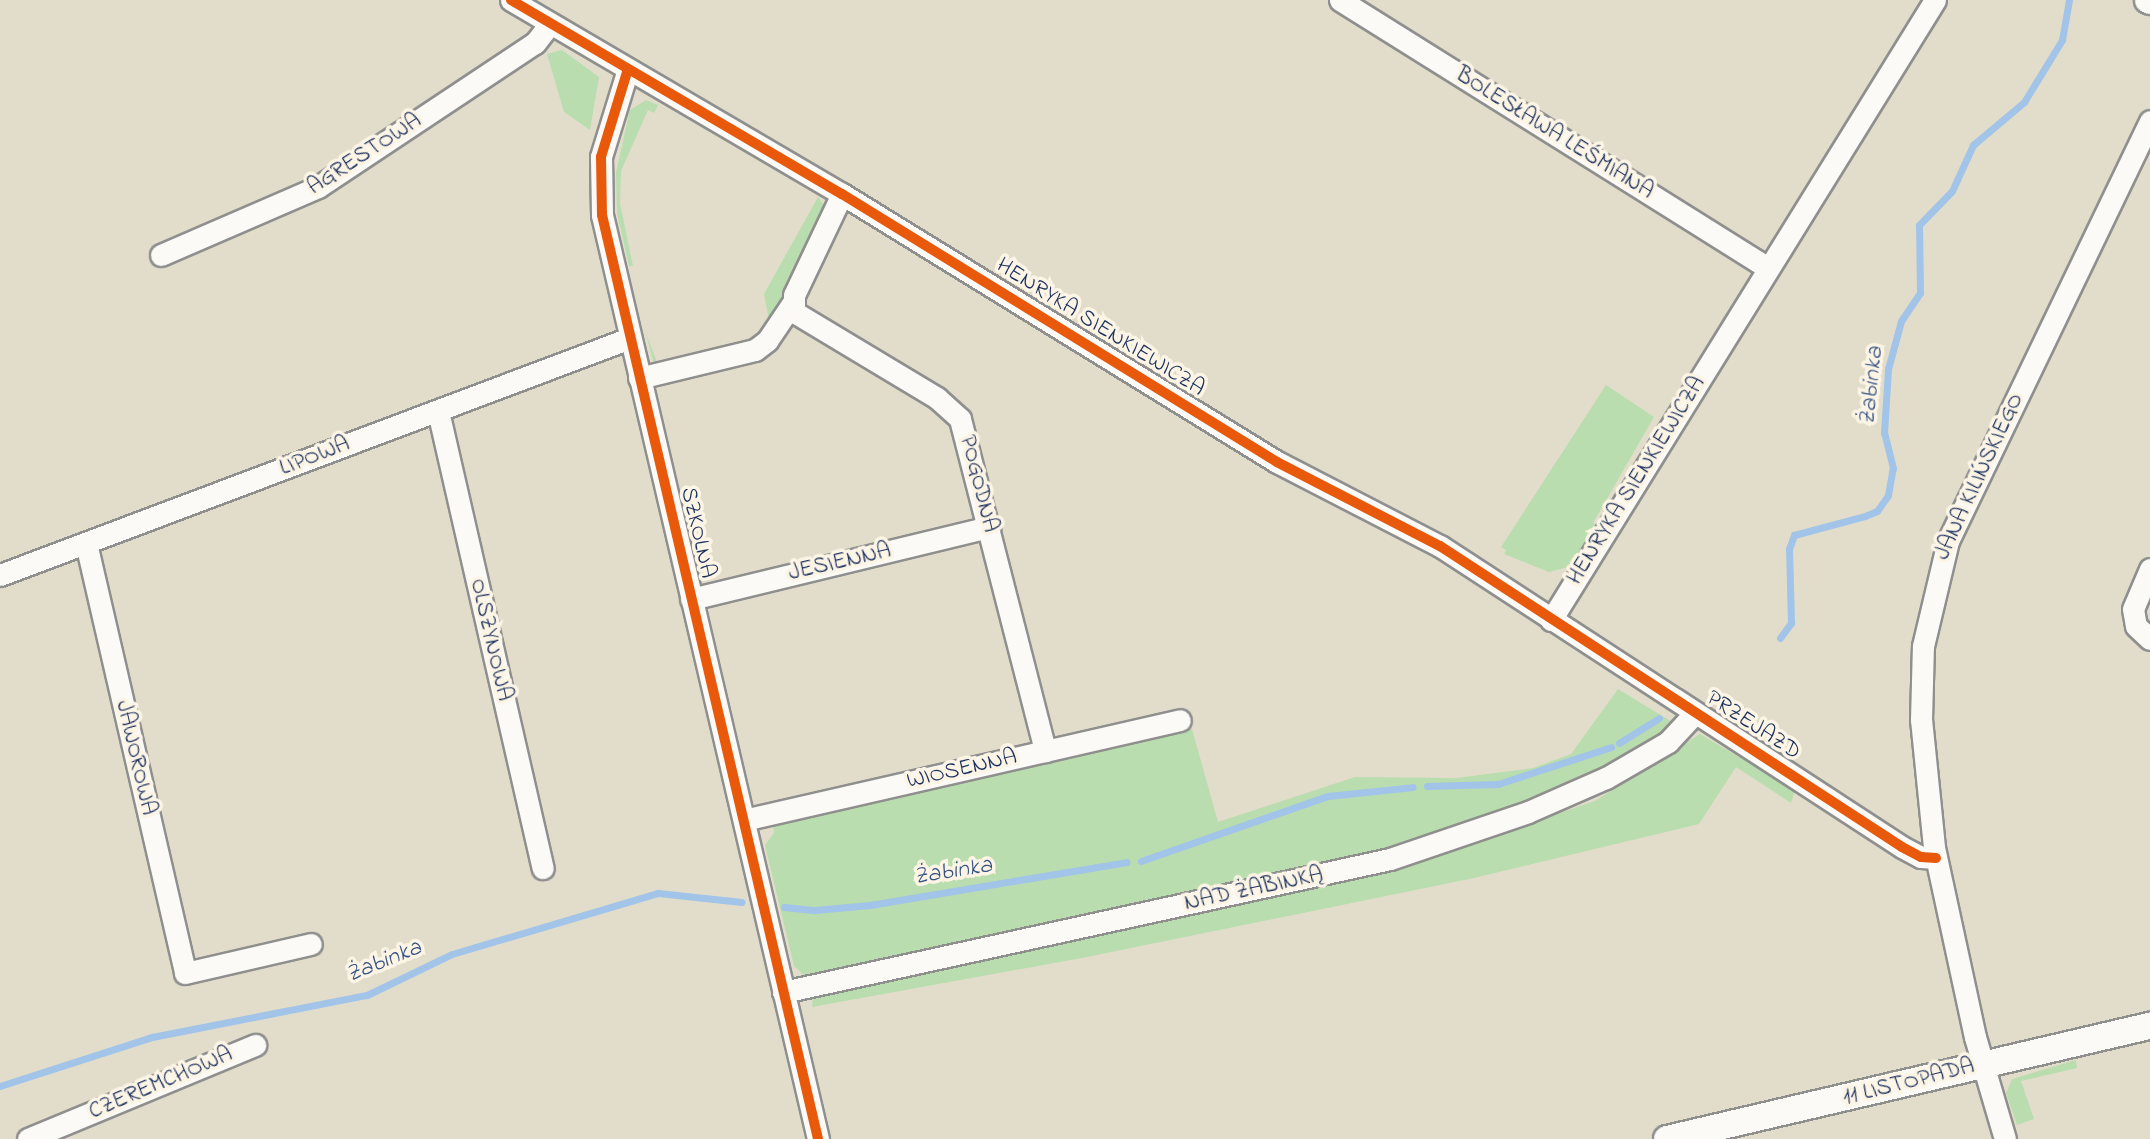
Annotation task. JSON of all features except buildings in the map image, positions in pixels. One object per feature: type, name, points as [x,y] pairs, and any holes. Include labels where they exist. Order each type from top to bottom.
[{"type":"street","points":[[511,0],[628,69]]},
{"type":"street","name":"BOLESŁAWA LEŚMIANA","points":[[1340,0],[1768,268]]},
{"type":"street","name":"HENRYKA SIENKIEWICZA","points":[[628,69],[842,194],[1277,462],[1440,547],[1551,620],[1935,0]]},
{"type":"street","name":"AGRESTOWA","points":[[160,255],[318,187],[535,43],[550,24]]},
{"type":"street","name":"SZKOLNA","points":[[628,69],[607,129],[598,188],[629,338],[818,1139]]},
{"type":"street","name":"JANA KILIŃSKIEGO","points":[[2005,1139],[1982,1065],[1936,858],[1920,694],[1923,646],[1937,572],[1956,523],[2150,121]]},
{"type":"street","points":[[639,378],[755,350],[767,341],[792,304],[842,194]]},
{"type":"street","name":"POGODNA","points":[[792,304],[809,323],[956,413],[964,427],[1045,751]]},
{"type":"street","name":"LIPOWA","points":[[0,575],[629,338]]},
{"type":"street","name":"OLSZYNOWA","points":[[438,411],[543,868]]},
{"type":"street","name":"JESIENNA","points":[[691,599],[989,527]]},
{"type":"street","name":"JAWOROWA","points":[[86,543],[185,973],[311,944]]},
{"type":"street","points":[[2150,569],[2133,609],[2136,626],[2150,639]]},
{"type":"street","name":"PRZEJAZD","points":[[1551,620],[1908,851],[1936,858]]},
{"type":"street","name":"NAD ŻABINKĄ","points":[[783,992],[1390,859],[1537,808],[1606,778],[1668,743],[1695,713]]},
{"type":"street","name":"WIOSENNA","points":[[744,820],[1180,720]]},
{"type":"street","name":"11 LISTOPADA","points":[[1667,1139],[2150,1026]]},
{"type":"street","name":"CZEREMCHOWA","points":[[28,1139],[255,1045]]},
{"type":"green space","points":[[562,50],[599,77],[590,130],[564,112],[547,54]]},
{"type":"green space","points":[[646,100],[658,105],[654,113],[648,110],[621,171],[620,203],[633,266],[629,266],[617,213],[616,172],[630,110]]},
{"type":"green space","points":[[818,197],[824,205],[823,217],[786,300],[764,336],[749,346],[661,366],[654,365],[646,333],[658,365],[746,344],[770,325],[764,294]]},
{"type":"green space","points":[[1606,385],[1654,417],[1593,523],[1598,526],[1576,565],[1549,572],[1504,554],[1506,550],[1501,547]]},
{"type":"green space","points":[[1618,689],[1672,722],[1671,727],[1611,765],[1552,793],[1402,848],[808,979],[794,966],[765,845],[774,833],[773,825],[1192,729],[1218,822],[1355,777],[1456,778],[1533,768],[1571,754]]},
{"type":"green space","points":[[1700,734],[1795,790],[1791,803],[1736,767],[1699,824],[1474,878],[1082,958],[812,1007],[813,996],[1398,867],[1595,801]]},
{"type":"green space","points":[[2076,1060],[2077,1068],[2021,1081],[2034,1119],[2017,1125],[2006,1093],[2012,1079]]},
{"type":"waterway","name":"Żabinka","points":[[1780,638],[1791,623],[1789,549],[1794,535],[1877,511],[1888,495],[1893,468],[1884,433],[1888,369],[1901,321],[1920,293],[1919,225],[1952,191],[1973,145],[2024,102],[2062,40],[2069,0]]},
{"type":"waterway","name":"Żabinka","points":[[1619,743],[1659,718]]},
{"type":"waterway","name":"Żabinka","points":[[1427,786],[1498,784],[1611,747]]},
{"type":"waterway","name":"Żabinka","points":[[1141,861],[1328,796],[1413,787]]},
{"type":"waterway","name":"Żabinka","points":[[784,907],[815,910],[870,905],[1126,862]]},
{"type":"waterway","name":"Żabinka","points":[[0,1086],[152,1037],[367,995],[452,954],[658,893],[742,902]]},
{"type":"cycle path","points":[[511,0],[842,194],[1277,462],[1440,546],[1902,847],[1921,857],[1936,858]]},
{"type":"cycle path","points":[[628,69],[601,157],[602,215],[818,1139]]}]
